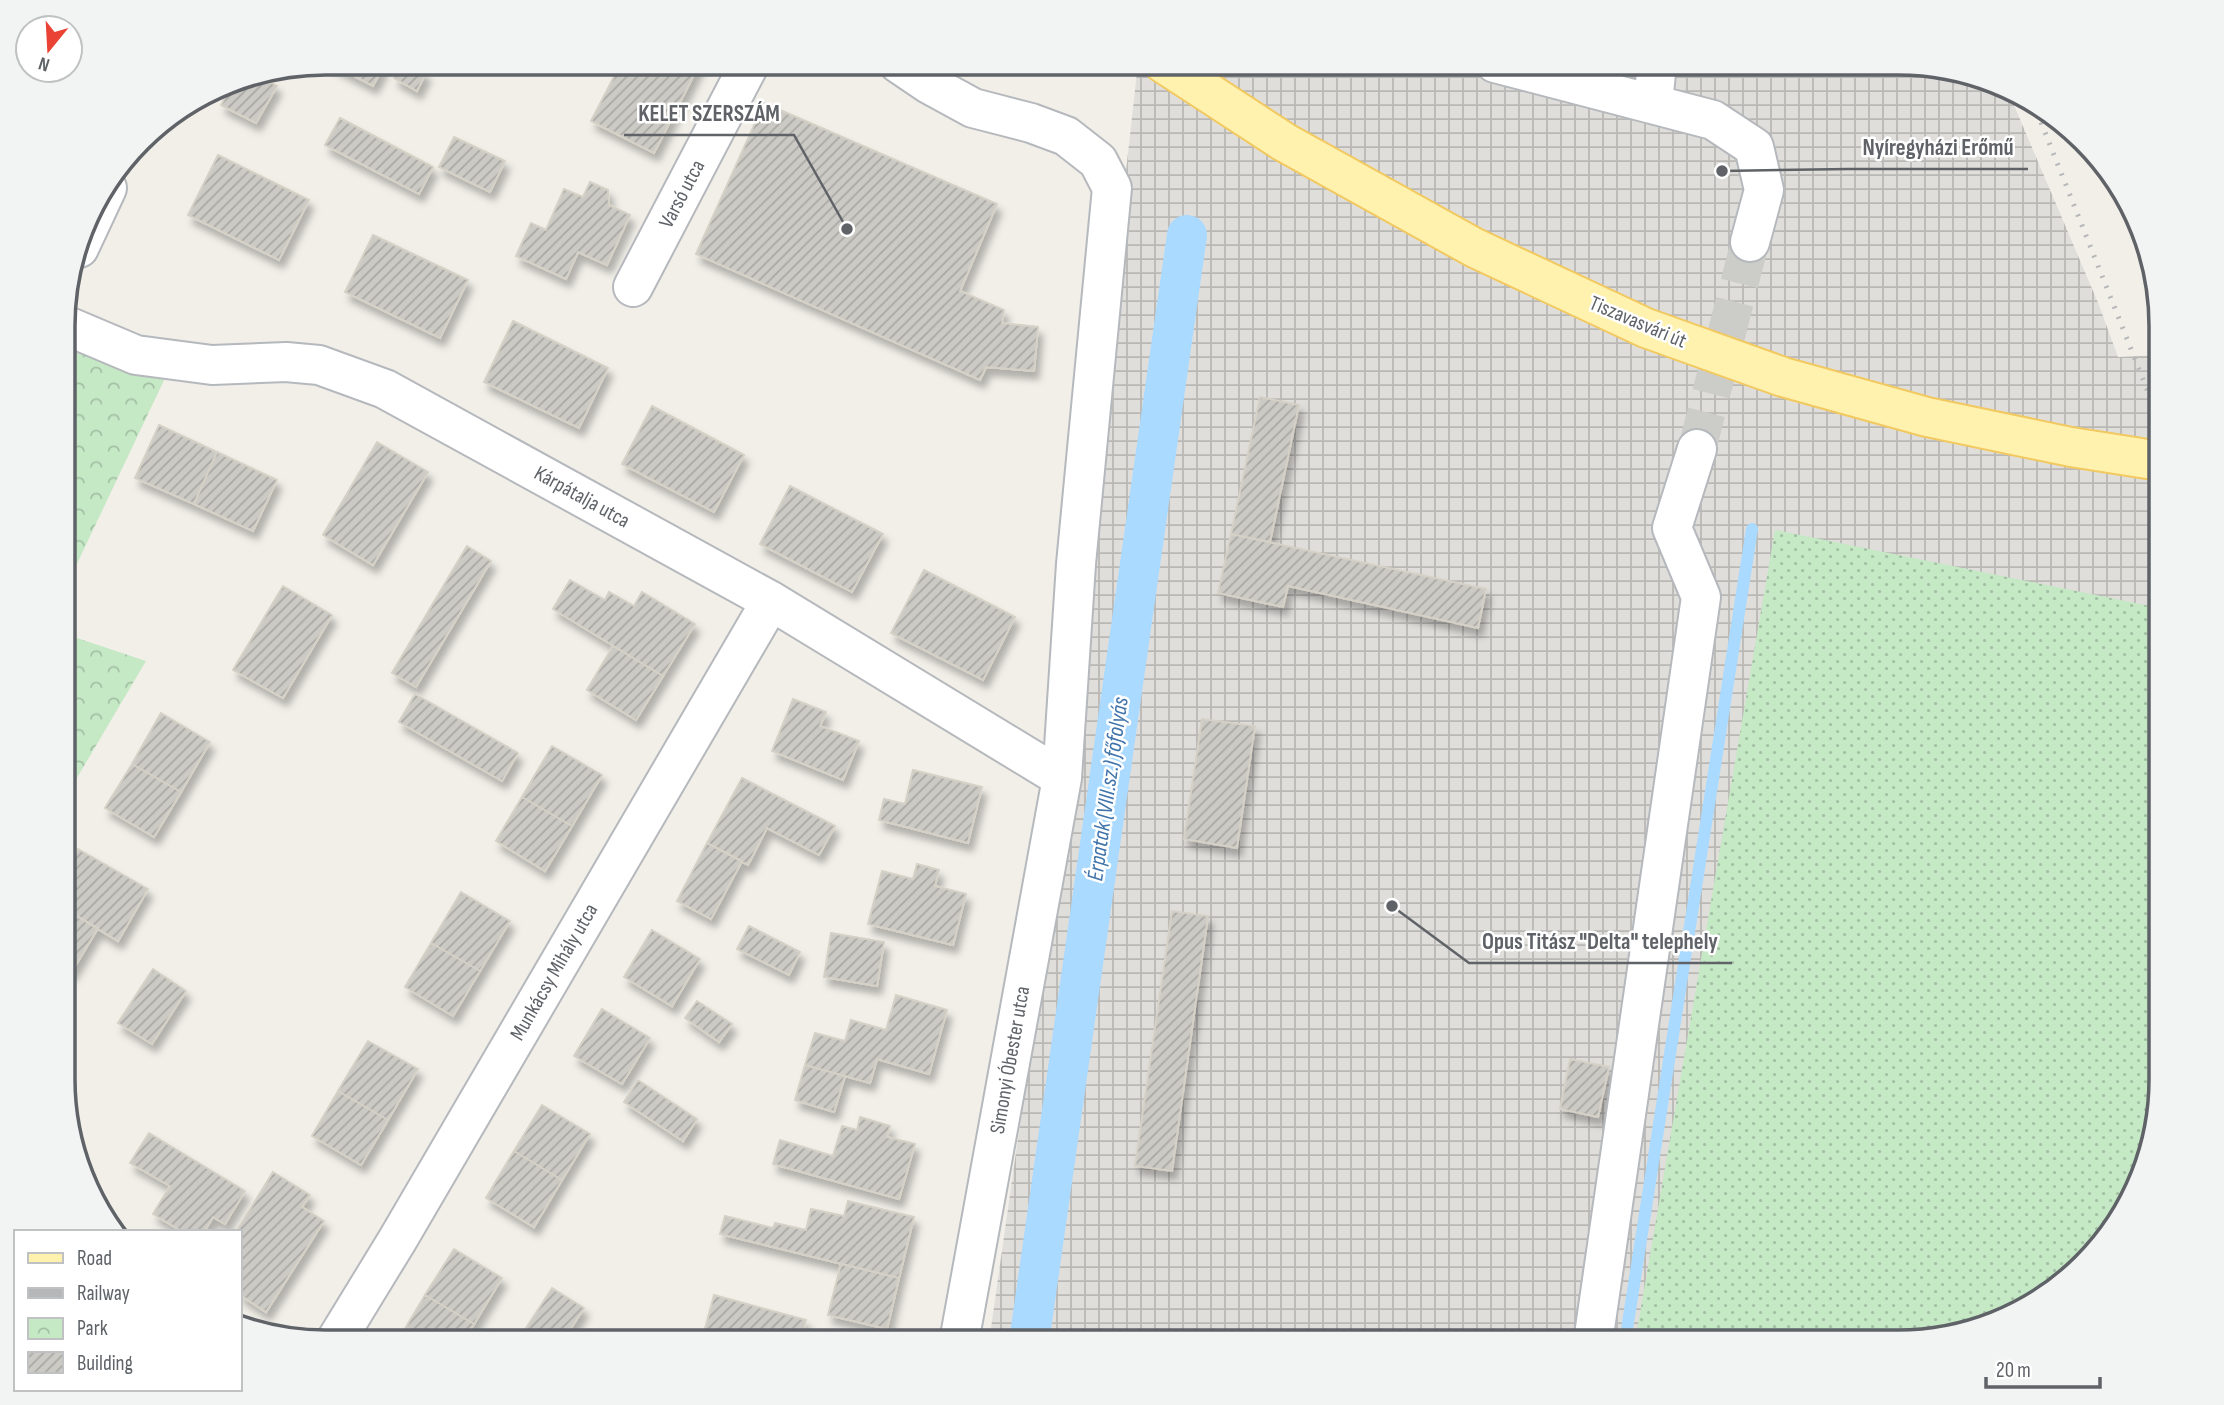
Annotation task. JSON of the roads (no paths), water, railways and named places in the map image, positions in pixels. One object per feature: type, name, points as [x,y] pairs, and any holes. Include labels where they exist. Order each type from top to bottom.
[{"type":"main road","name":"Tiszavasvári út","points":[[1181,75],[1284,142],[1475,248],[1646,328],[1783,377],[1927,417],[2071,447],[2149,459]]},
{"type":"street","name":"Varsó utca","points":[[633,287],[744,75]]},
{"type":"street","name":"Simonyi Óbester utca","points":[[916,75],[973,108],[1031,123],[1066,136],[1098,161],[1112,188],[1076,564],[1062,778],[961,1330]]},
{"type":"street","points":[[1542,75],[1713,120],[1754,147],[1764,190],[1750,242]]},
{"type":"street","points":[[1653,103],[1656,75]]},
{"type":"street","name":"Kárpátalja utca","points":[[75,329],[136,355],[212,365],[286,362],[320,365],[385,388],[771,601],[1062,778]]},
{"type":"street","points":[[1595,1330],[1701,597],[1672,528],[1697,449]]},
{"type":"street","name":"Munkácsy Mihály utca","points":[[342,1330],[771,601]]},
{"type":"waterway","name":"Érpatak (VIII.sz.) főfolyás","points":[[1031,1330],[1187,235]]},
{"type":"waterway","points":[[1627,1330],[1752,529]]},
{"type":"tunnel","points":[[1697,449],[1750,242]]},
{"type":"railway","points":[[2040,120],[2149,394]]},
{"type":"place","name":"Nyíregyházi Erőmű","points":[[1722,171]]},
{"type":"place","name":"KELET SZERSZÁM","points":[[847,229]]},
{"type":"place","name":"Opus Titász \"Delta\" telephely","points":[[1392,906]]}]
